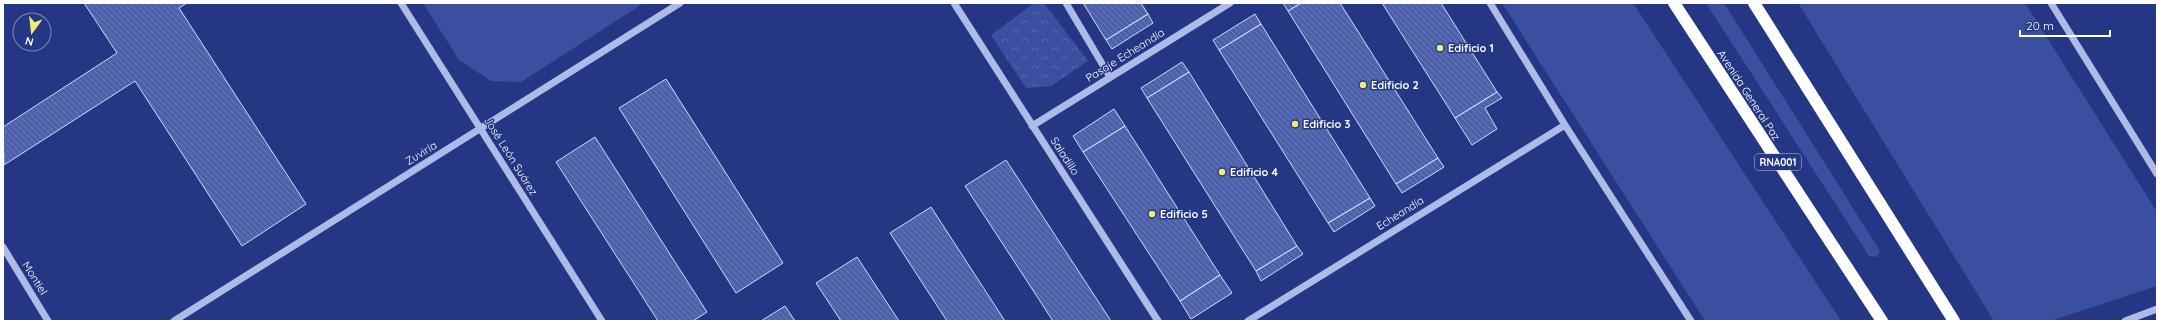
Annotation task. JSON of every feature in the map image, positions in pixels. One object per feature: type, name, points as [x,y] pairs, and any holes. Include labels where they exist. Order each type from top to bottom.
[{"type":"highway","name":"Avenida General Paz","points":[[1674,3],[1882,321]]},
{"type":"highway","points":[[1754,3],[1954,321]]},
{"type":"street","name":"José León Suárez","points":[[401,3],[602,321]]},
{"type":"street","name":"Zuviría","points":[[174,321],[680,3]]},
{"type":"street","name":"Saladillo","points":[[954,3],[1158,321]]},
{"type":"street","points":[[1066,3],[1110,77]]},
{"type":"street","name":"Pasaje Echeandía","points":[[1032,126],[1230,3]]},
{"type":"street","points":[[1490,3],[1565,125],[1691,321]]},
{"type":"street","points":[[2051,3],[2157,174]]},
{"type":"street","name":"Echeandía","points":[[1248,321],[1565,125]]},
{"type":"street","name":"Montiel","points":[[3,248],[48,321]]},
{"type":"street","points":[[2125,321],[2157,309]]},
{"type":"green space","points":[[423,3],[644,3],[521,82],[491,81],[459,60]]},
{"type":"green space","points":[[1034,3],[1044,3],[1088,61],[1051,86],[1026,88],[991,35]]},
{"type":"green space","points":[[1502,3],[1633,3],[1841,321],[1705,321]]},
{"type":"green space","points":[[1706,3],[1724,3],[1880,251],[1877,257],[1869,256]]},
{"type":"green space","points":[[1798,3],[2025,3],[2157,212],[2157,286],[2050,321],[1994,321]]},
{"type":"building","points":[[84,3],[187,3],[179,8],[306,204],[242,246],[135,81],[4,165],[3,127],[117,53]]},
{"type":"building","points":[[1083,3],[1141,3],[1148,14],[1106,40]]},
{"type":"building","points":[[1283,3],[1301,3],[1288,11]]},
{"type":"building","name":"Edificio 2","points":[[1301,3],[1340,3],[1438,158],[1396,184],[1288,11]]},
{"type":"building","name":"Edificio 1","points":[[1382,3],[1441,3],[1497,92],[1455,118]]},
{"type":"building","points":[[1148,14],[1153,23],[1112,49],[1106,40]]},
{"type":"building","points":[[1255,14],[1261,24],[1219,50],[1213,40]]},
{"type":"building","name":"Edificio 3","points":[[1261,24],[1370,198],[1328,223],[1219,50]]},
{"type":"building","points":[[1182,62],[1189,72],[1147,98],[1141,88]]},
{"type":"building","name":"Edificio 4","points":[[1189,72],[1297,246],[1256,271],[1147,98]]},
{"type":"building","points":[[666,79],[783,263],[736,293],[619,108]]},
{"type":"building","points":[[1497,92],[1502,98],[1485,108],[1497,129],[1472,145],[1455,118]]},
{"type":"building","points":[[1114,109],[1125,126],[1083,152],[1073,136]]},
{"type":"building","name":"Edificio 5","points":[[1125,126],[1220,275],[1180,301],[1083,152]]},
{"type":"building","points":[[595,137],[707,312],[693,321],[658,321],[556,162]]},
{"type":"building","points":[[1438,158],[1444,167],[1402,193],[1396,184]]},
{"type":"building","points":[[1006,160],[1111,321],[1053,321],[965,186]]},
{"type":"building","points":[[1370,198],[1375,206],[1334,232],[1328,223]]},
{"type":"building","points":[[931,207],[1005,321],[947,321],[890,233]]},
{"type":"building","points":[[1297,246],[1303,254],[1261,281],[1256,271]]},
{"type":"building","points":[[857,257],[899,321],[841,321],[816,283]]},
{"type":"building","points":[[1220,275],[1232,293],[1191,319],[1180,301]]},
{"type":"building","points":[[785,306],[795,321],[761,321]]},
{"type":"place","name":"Edificio 1","points":[[1440,48]]},
{"type":"place","name":"Edificio 2","points":[[1363,85]]},
{"type":"place","name":"Edificio 3","points":[[1295,124]]},
{"type":"place","name":"Edificio 4","points":[[1222,172]]},
{"type":"place","name":"Edificio 5","points":[[1152,214]]}]
